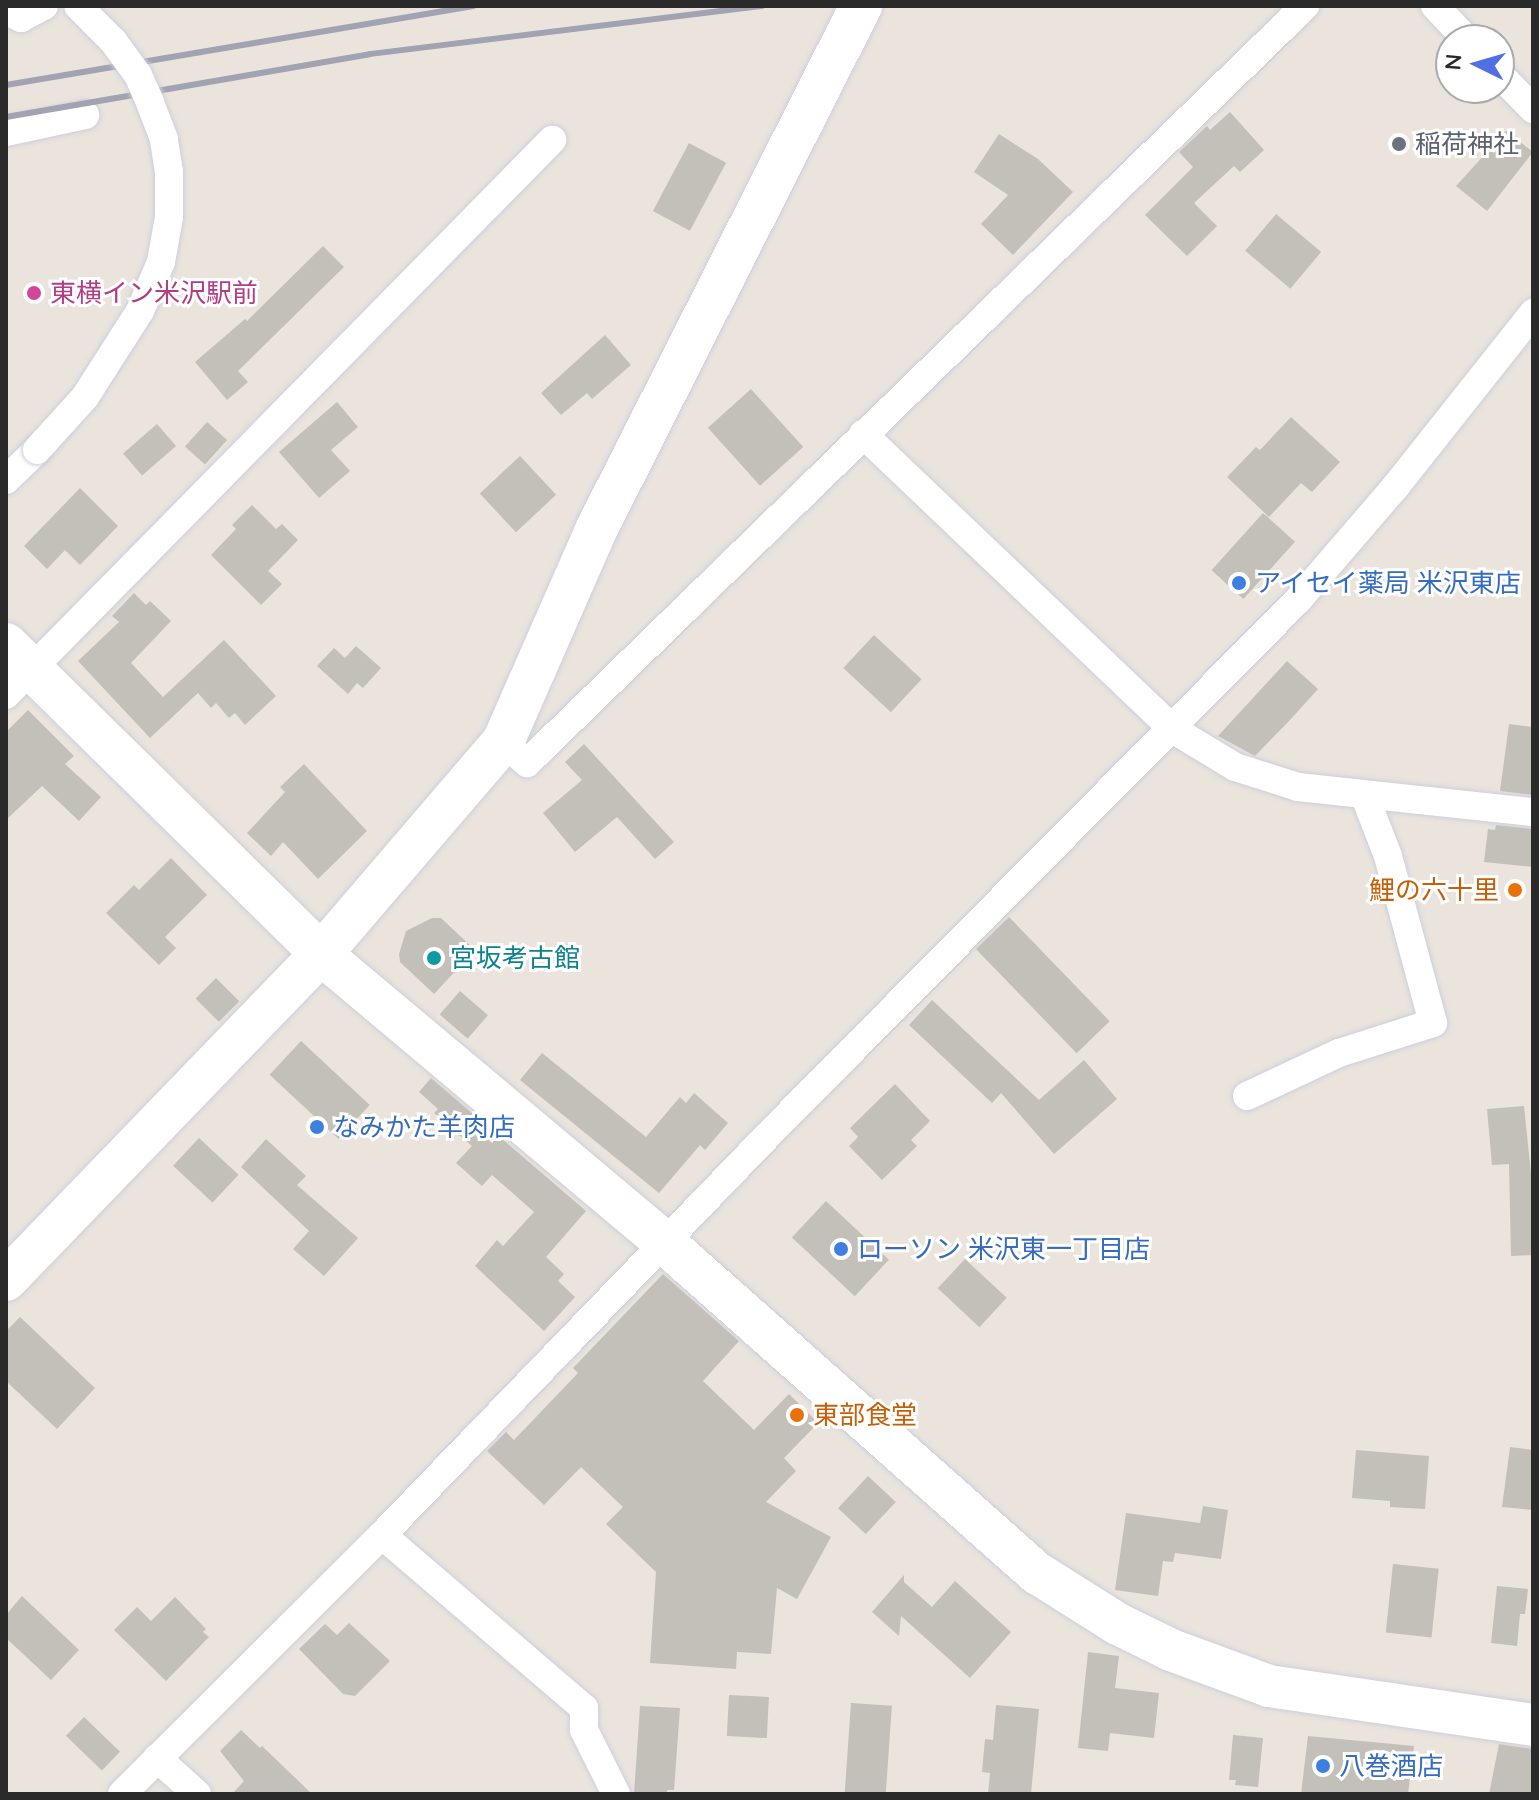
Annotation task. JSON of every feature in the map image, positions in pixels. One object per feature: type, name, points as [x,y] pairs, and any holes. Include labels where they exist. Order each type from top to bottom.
[{"type":"street","points":[[6,11],[21,18],[44,6]]},
{"type":"street","points":[[6,480],[85,397],[140,311],[161,262],[169,217],[169,172],[164,139],[150,102],[138,75],[113,41],[78,6]]},
{"type":"street","points":[[503,742],[527,763],[1305,6]]},
{"type":"street","points":[[1435,6],[1452,24]]},
{"type":"street","points":[[6,1280],[321,954],[503,742],[596,530],[853,23]]},
{"type":"street","points":[[1515,90],[1533,109]]},
{"type":"street","points":[[6,132],[85,115]]},
{"type":"street","points":[[552,140],[14,670],[321,954],[666,1244],[1037,1573],[1118,1624],[1183,1655],[1269,1686],[1533,1725]]},
{"type":"street","points":[[122,1794],[382,1535],[783,1120],[1174,730],[1298,600],[1396,486],[1533,313]]},
{"type":"street","points":[[863,434],[1174,730],[1235,767],[1298,787],[1533,812]]},
{"type":"street","points":[[1247,1096],[1339,1053],[1433,1023],[1388,856],[1364,794]]},
{"type":"street","points":[[382,1535],[584,1708],[584,1730],[616,1794]]},
{"type":"street","points":[[157,1758],[197,1794]]},
{"type":"building","points":[[1230,112],[1264,150],[1240,172],[1234,166],[1194,203],[1217,226],[1187,256],[1145,215],[1193,167],[1179,152],[1207,126],[1210,130]]},
{"type":"building","points":[[1506,131],[1533,152],[1487,211],[1456,186]]},
{"type":"building","points":[[999,134],[1038,159],[1073,192],[1013,255],[981,224],[1008,195],[974,172]]},
{"type":"building","points":[[689,143],[726,163],[690,231],[653,211]]},
{"type":"building","points":[[1276,214],[1321,252],[1290,289],[1245,251]]},
{"type":"building","points":[[323,246],[344,267],[238,371],[248,382],[227,400],[195,362],[245,319],[247,321]]},
{"type":"building","points":[[605,335],[631,365],[592,399],[587,393],[561,415],[541,393]]},
{"type":"building","points":[[751,389],[803,447],[760,486],[708,428]]},
{"type":"building","points":[[337,402],[358,427],[331,450],[350,471],[319,498],[279,452]]},
{"type":"building","points":[[1291,417],[1340,462],[1312,492],[1301,483],[1269,517],[1227,477],[1256,447],[1260,450]]},
{"type":"building","points":[[207,422],[227,440],[205,465],[185,447]]},
{"type":"building","points":[[157,424],[176,446],[142,475],[123,454]]},
{"type":"building","points":[[520,456],[556,495],[516,532],[480,494]]},
{"type":"building","points":[[80,488],[118,526],[80,565],[65,550],[47,569],[24,546]]},
{"type":"building","points":[[252,505],[276,529],[282,524],[298,540],[268,571],[282,584],[261,605],[211,555],[236,529],[232,525]]},
{"type":"building","points":[[1263,513],[1295,542],[1243,599],[1211,570]]},
{"type":"building","points":[[134,593],[146,605],[150,601],[171,621],[131,663],[163,697],[224,640],[276,696],[245,725],[235,713],[229,718],[216,703],[211,708],[198,693],[150,738],[78,661],[119,622],[112,616]]},
{"type":"building","points":[[874,635],[922,679],[891,712],[843,668]]},
{"type":"building","points":[[356,646],[381,668],[363,688],[357,683],[348,694],[317,666],[334,648],[345,658]]},
{"type":"building","points":[[1287,661],[1318,689],[1289,721],[1255,756],[1218,736]]},
{"type":"building","points":[[28,710],[74,756],[65,764],[101,797],[79,821],[42,786],[6,820],[6,732]]},
{"type":"building","points":[[1509,724],[1533,727],[1533,795],[1500,791]]},
{"type":"building","points":[[584,744],[674,842],[655,859],[617,817],[575,852],[543,813],[582,780],[565,762]]},
{"type":"building","points":[[304,764],[367,831],[318,879],[283,842],[271,856],[247,833],[285,792],[280,787]]},
{"type":"building","points":[[1496,825],[1533,829],[1533,867],[1484,862],[1488,829],[1495,830]]},
{"type":"building","points":[[171,858],[207,895],[165,937],[176,948],[159,965],[106,913],[134,885],[139,890]]},
{"type":"building","points":[[1009,917],[1110,1021],[1077,1053],[976,949]]},
{"type":"building","name":"宮坂考古館","points":[[432,918],[441,918],[475,950],[434,994],[400,962],[399,954],[406,931]]},
{"type":"building","points":[[216,978],[239,1001],[219,1022],[195,999]]},
{"type":"building","points":[[460,991],[488,1015],[468,1039],[440,1014]]},
{"type":"building","points":[[932,1000],[1039,1100],[1084,1060],[1117,1099],[1054,1154],[1001,1093],[992,1103],[909,1025]]},
{"type":"building","points":[[301,1041],[370,1105],[338,1139],[270,1075]]},
{"type":"building","points":[[542,1053],[646,1137],[680,1097],[686,1103],[694,1093],[728,1123],[705,1150],[700,1145],[659,1193],[520,1080]]},
{"type":"building","points":[[431,1078],[586,1211],[546,1257],[564,1274],[558,1281],[575,1297],[544,1331],[475,1266],[497,1240],[503,1246],[534,1212],[492,1175],[482,1186],[456,1163],[472,1146],[434,1113],[438,1109],[419,1092]]},
{"type":"building","points":[[895,1084],[930,1121],[911,1140],[917,1146],[882,1180],[849,1146],[858,1137],[850,1128]]},
{"type":"building","points":[[1524,1106],[1533,1193],[1533,1255],[1511,1256],[1509,1164],[1492,1165],[1487,1109]]},
{"type":"building","points":[[199,1138],[238,1175],[213,1203],[173,1166]]},
{"type":"building","points":[[266,1139],[306,1176],[297,1185],[358,1238],[324,1276],[293,1249],[309,1231],[241,1167]]},
{"type":"building","name":"ローソン 米沢東一丁目店","points":[[826,1201],[889,1260],[855,1296],[792,1238]]},
{"type":"building","points":[[965,1259],[1007,1298],[979,1327],[938,1288]]},
{"type":"building","points":[[663,1274],[739,1341],[703,1381],[754,1430],[789,1394],[818,1423],[784,1458],[796,1471],[766,1502],[831,1537],[797,1599],[777,1588],[771,1654],[737,1652],[736,1669],[650,1663],[656,1572],[606,1524],[623,1507],[581,1467],[544,1505],[487,1451],[506,1432],[514,1440],[578,1373],[573,1368]]},
{"type":"building","points":[[20,1317],[95,1388],[57,1429],[6,1381],[6,1331]]},
{"type":"building","points":[[1510,1447],[1533,1450],[1533,1510],[1502,1507]]},
{"type":"building","points":[[1356,1450],[1429,1456],[1425,1509],[1390,1507],[1390,1501],[1352,1498]]},
{"type":"building","points":[[868,1476],[896,1502],[866,1534],[838,1508]]},
{"type":"building","points":[[1203,1506],[1228,1510],[1221,1559],[1175,1553],[1173,1562],[1163,1561],[1158,1596],[1115,1590],[1126,1513],[1200,1523]]},
{"type":"building","points":[[1393,1564],[1439,1569],[1432,1637],[1386,1633]]},
{"type":"building","points":[[904,1575],[904,1582],[932,1607],[955,1581],[1011,1632],[970,1678],[901,1616],[899,1636],[872,1612]]},
{"type":"building","points":[[1497,1586],[1528,1589],[1525,1614],[1520,1614],[1517,1646],[1491,1643]]},
{"type":"building","points":[[22,1596],[79,1650],[51,1680],[6,1638],[6,1615]]},
{"type":"building","points":[[175,1597],[206,1629],[203,1632],[209,1637],[166,1681],[114,1630],[137,1607],[151,1621]]},
{"type":"building","points":[[349,1623],[390,1661],[355,1696],[343,1694],[299,1649],[325,1624],[337,1635]]},
{"type":"building","points":[[1088,1652],[1119,1656],[1115,1688],[1159,1693],[1154,1738],[1110,1733],[1108,1751],[1078,1748]]},
{"type":"building","points":[[729,1695],[769,1697],[767,1738],[727,1736]]},
{"type":"building","points":[[851,1703],[892,1706],[886,1794],[845,1794]]},
{"type":"building","points":[[996,1705],[1039,1709],[1031,1794],[988,1794],[990,1773],[982,1772],[985,1739],[993,1740]]},
{"type":"building","points":[[640,1706],[680,1708],[674,1790],[667,1790],[667,1794],[634,1794]]},
{"type":"building","points":[[84,1717],[120,1752],[102,1770],[66,1736]]},
{"type":"building","points":[[241,1730],[312,1794],[232,1794],[244,1781],[220,1751]]},
{"type":"building","points":[[1233,1735],[1263,1738],[1258,1787],[1235,1785],[1236,1780],[1229,1780]]},
{"type":"building","points":[[1308,1736],[1414,1746],[1408,1794],[1301,1794]]},
{"type":"building","points":[[1499,1744],[1533,1749],[1533,1794],[1489,1794]]},
{"type":"railway","points":[[6,85],[473,6]]},
{"type":"railway","points":[[6,117],[370,54],[762,6]]},
{"type":"place","name":"稲荷神社","points":[[1399,144]]},
{"type":"place","name":"東横イン米沢駅前","points":[[34,293]]},
{"type":"place","name":"アイセイ薬局 米沢東店","points":[[1239,583]]},
{"type":"place","name":"鯉の六十里","points":[[1515,890]]},
{"type":"place","name":"宮坂考古館","points":[[434,958]]},
{"type":"place","name":"なみかた羊肉店","points":[[317,1127]]},
{"type":"place","name":"ローソン 米沢東一丁目店","points":[[841,1249]]},
{"type":"place","name":"東部食堂","points":[[797,1415]]},
{"type":"place","name":"八巻酒店","points":[[1323,1766]]}]
